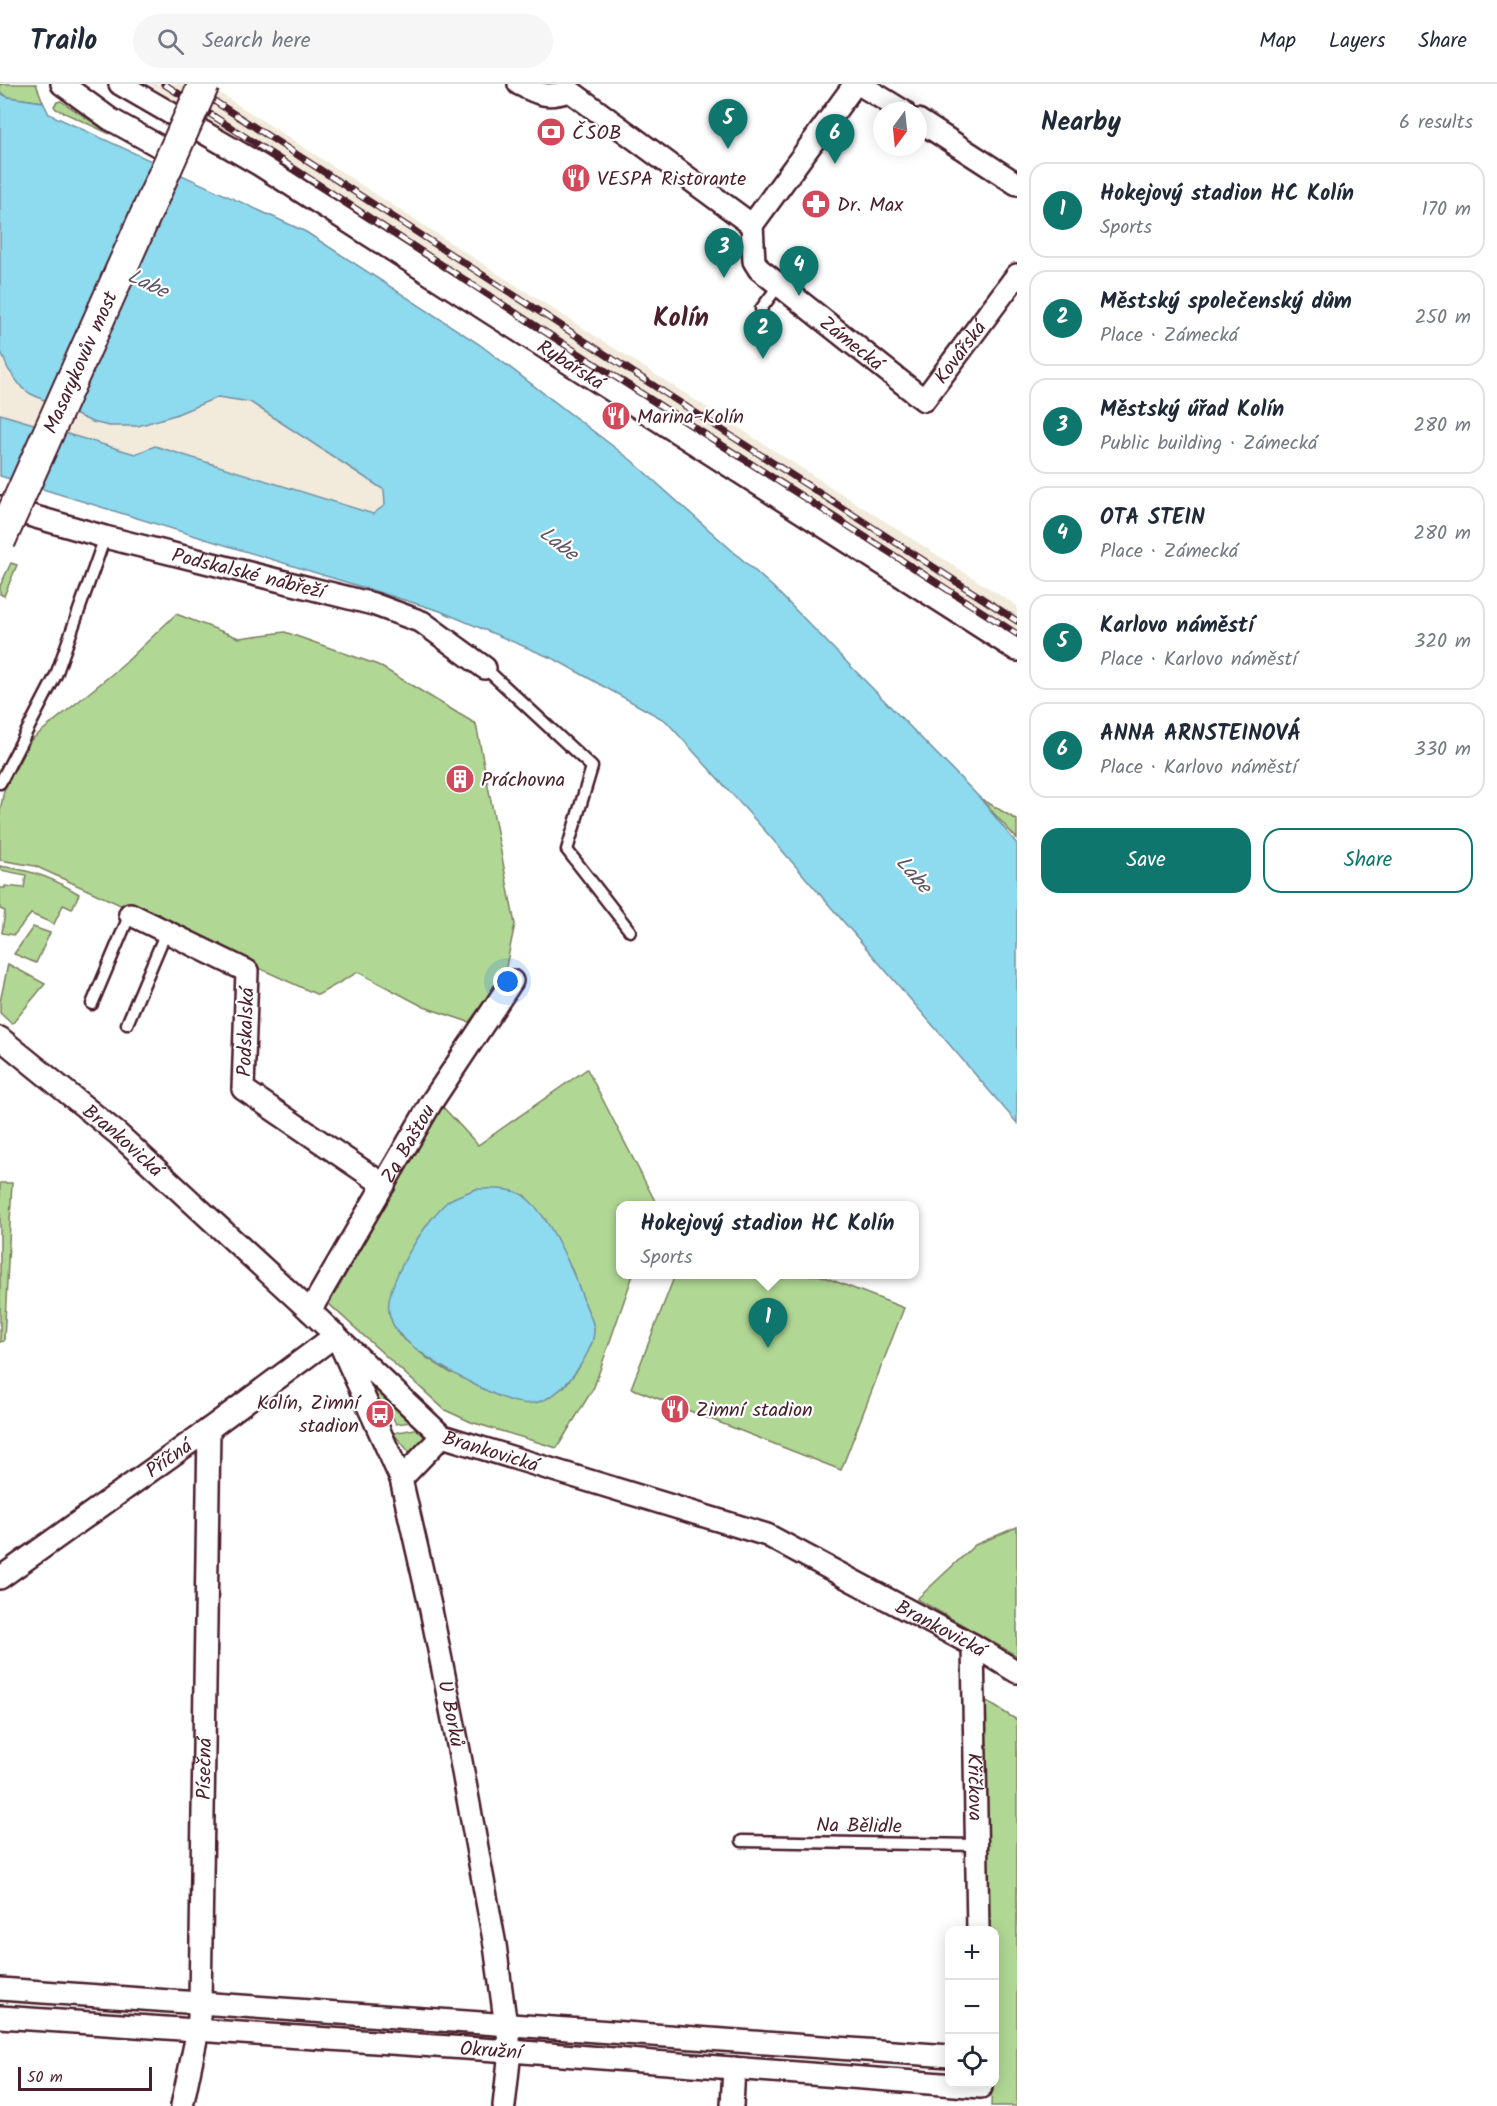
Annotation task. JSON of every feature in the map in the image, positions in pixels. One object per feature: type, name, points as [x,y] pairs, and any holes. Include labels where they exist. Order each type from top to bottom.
[{"type":"street","points":[[62,84],[110,119],[164,150]]},
{"type":"street","name":"Rybářská","points":[[120,84],[260,165],[1017,650]]},
{"type":"street","name":"Masarykovův most","points":[[0,540],[164,150],[204,84]]},
{"type":"street","points":[[519,84],[542,96],[556,95],[572,87],[752,225],[857,84],[888,102]]},
{"type":"street","points":[[927,126],[1017,184]]},
{"type":"street","name":"Zámecká","points":[[752,225],[754,261],[759,269],[924,400]]},
{"type":"street","name":"Kovářská","points":[[924,400],[1014,278]]},
{"type":"street","name":"Podskalské nábřeží","points":[[0,507],[105,537],[373,604],[422,622],[485,669]]},
{"type":"street","name":"Podskalská","points":[[130,914],[247,970],[243,1089],[384,1185]]},
{"type":"street","name":"Za Baštou","points":[[310,1311],[431,1103],[512,981]]},
{"type":"street","name":"Brankovická","points":[[0,1038],[118,1134],[442,1436],[767,1535],[973,1645],[1017,1672]]},
{"type":"street","name":"Příčná","points":[[0,1578],[336,1335]]},
{"type":"street","name":"U Borků","points":[[336,1335],[401,1479],[431,1611],[495,1945],[510,2051],[504,2106]]},
{"type":"street","name":"Písečná","points":[[182,2106],[198,2031],[200,2003],[209,1429]]},
{"type":"street","points":[[401,1479],[442,1436]]},
{"type":"street","name":"Křičkova","points":[[973,1645],[978,1926]]},
{"type":"street","name":"Okružní","points":[[0,1989],[945,2056]]},
{"type":"street","name":"Okružní","points":[[0,2017],[945,2083]]},
{"type":"street","points":[[732,2106],[734,2068]]},
{"type":"lane","points":[[762,309],[778,285]]},
{"type":"lane","points":[[0,783],[56,675],[105,537]]},
{"type":"lane","points":[[485,669],[592,767],[567,850],[630,931]]},
{"type":"lane","points":[[92,1004],[130,914]]},
{"type":"lane","points":[[127,1024],[166,932]]},
{"type":"lane","name":"Na Bělidle","points":[[742,1841],[976,1845]]},
{"type":"shaded area","points":[[149,84],[206,84],[1017,606],[1017,647]]},
{"type":"shaded area","points":[[0,349],[16,382],[31,394],[149,424],[218,397],[250,402],[384,490],[385,505],[373,514],[155,446],[135,454],[0,414]]},
{"type":"green space","points":[[0,84],[36,84],[43,102],[8,97],[0,93]]},
{"type":"green space","points":[[61,101],[110,134],[56,109],[54,106]]},
{"type":"green space","points":[[11,563],[17,565],[4,596],[0,594],[0,586]]},
{"type":"green space","points":[[176,614],[239,638],[285,632],[378,665],[476,724],[515,924],[504,976],[469,1022],[424,1007],[358,972],[318,995],[35,866],[0,860],[0,811],[4,790],[31,740],[122,666]]},
{"type":"green space","points":[[980,798],[1017,820],[1017,839]]},
{"type":"green space","points":[[0,866],[41,876],[79,894],[72,909],[63,905],[54,924],[31,914],[14,935],[2,933],[5,911],[0,909],[0,888],[5,888],[5,886],[24,888],[26,875],[0,870]]},
{"type":"green space","points":[[33,927],[50,933],[36,963],[14,954]]},
{"type":"green space","points":[[8,964],[45,984],[12,1024],[0,1013]]},
{"type":"green space","points":[[587,1069],[655,1201],[616,1201],[616,1279],[632,1279],[594,1387],[557,1448],[471,1422],[445,1410],[329,1304],[442,1106],[478,1145]],"holes":[[[524,1195],[545,1219],[572,1270],[594,1327],[592,1342],[578,1369],[564,1387],[451,1373],[427,1358],[399,1335],[389,1313]]]},
{"type":"green space","points":[[0,1183],[12,1183],[4,1341],[0,1342]]},
{"type":"green space","points":[[673,1279],[829,1279],[904,1308],[841,1470],[631,1388]]},
{"type":"green space","points":[[374,1391],[381,1392],[412,1422],[396,1424],[391,1414],[387,1416]]},
{"type":"green space","points":[[420,1428],[425,1432],[424,1440],[410,1453],[393,1433]]},
{"type":"green space","points":[[1017,1527],[1017,1656],[917,1599],[975,1545]]},
{"type":"green space","points":[[986,1701],[1017,1720],[1017,2106],[991,2106],[992,2088],[999,2088],[999,1926],[989,1926],[986,1859]]},
{"type":"water","name":"Labe","points":[[0,93],[8,97],[43,102],[49,114],[306,232],[479,344],[631,460],[774,588],[980,798],[1017,844],[1017,1123],[767,833],[666,721],[556,660],[440,611],[0,476],[0,414],[135,454],[155,446],[373,514],[385,505],[384,490],[250,402],[218,397],[175,415],[138,426],[109,426],[92,422],[22,388],[8,369],[0,349]]},
{"type":"water","points":[[476,1189],[513,1191],[524,1196],[534,1205],[544,1217],[561,1247],[593,1323],[592,1341],[576,1372],[560,1390],[537,1403],[513,1401],[501,1397],[450,1371],[406,1341],[398,1333],[390,1318],[389,1300],[393,1286],[408,1254],[428,1223],[447,1202]]},
{"type":"railway","points":[[164,84],[539,328],[1017,634]]},
{"type":"railway","points":[[188,84],[1017,621]]},
{"type":"place","name":"ČSOB","points":[[551,132]]},
{"type":"place","name":"Karlovo náměstí","points":[[728,149]]},
{"type":"place","name":"ANNA ARNSTEINOVÁ","points":[[835,164]]},
{"type":"place","name":"VESPA Ristorante","points":[[576,178]]},
{"type":"place","name":"Dr. Max","points":[[816,204]]},
{"type":"place","name":"Městský úřad Kolín","points":[[724,278]]},
{"type":"place","name":"OTA STEIN","points":[[799,296]]},
{"type":"place","name":"Městský společenský dům","points":[[763,359]]},
{"type":"place","name":"Marina-Kolín","points":[[616,416]]},
{"type":"place","name":"Práchovna","points":[[460,779]]},
{"type":"place","name":"Hokejový stadion HC Kolín","points":[[768,1348]]},
{"type":"place","name":"Zimní stadion","points":[[675,1409]]},
{"type":"place","name":"Kolín, Zimní stadion","points":[[380,1414]]},
{"type":"district","name":"Kolín","points":[[681,317]]}]
